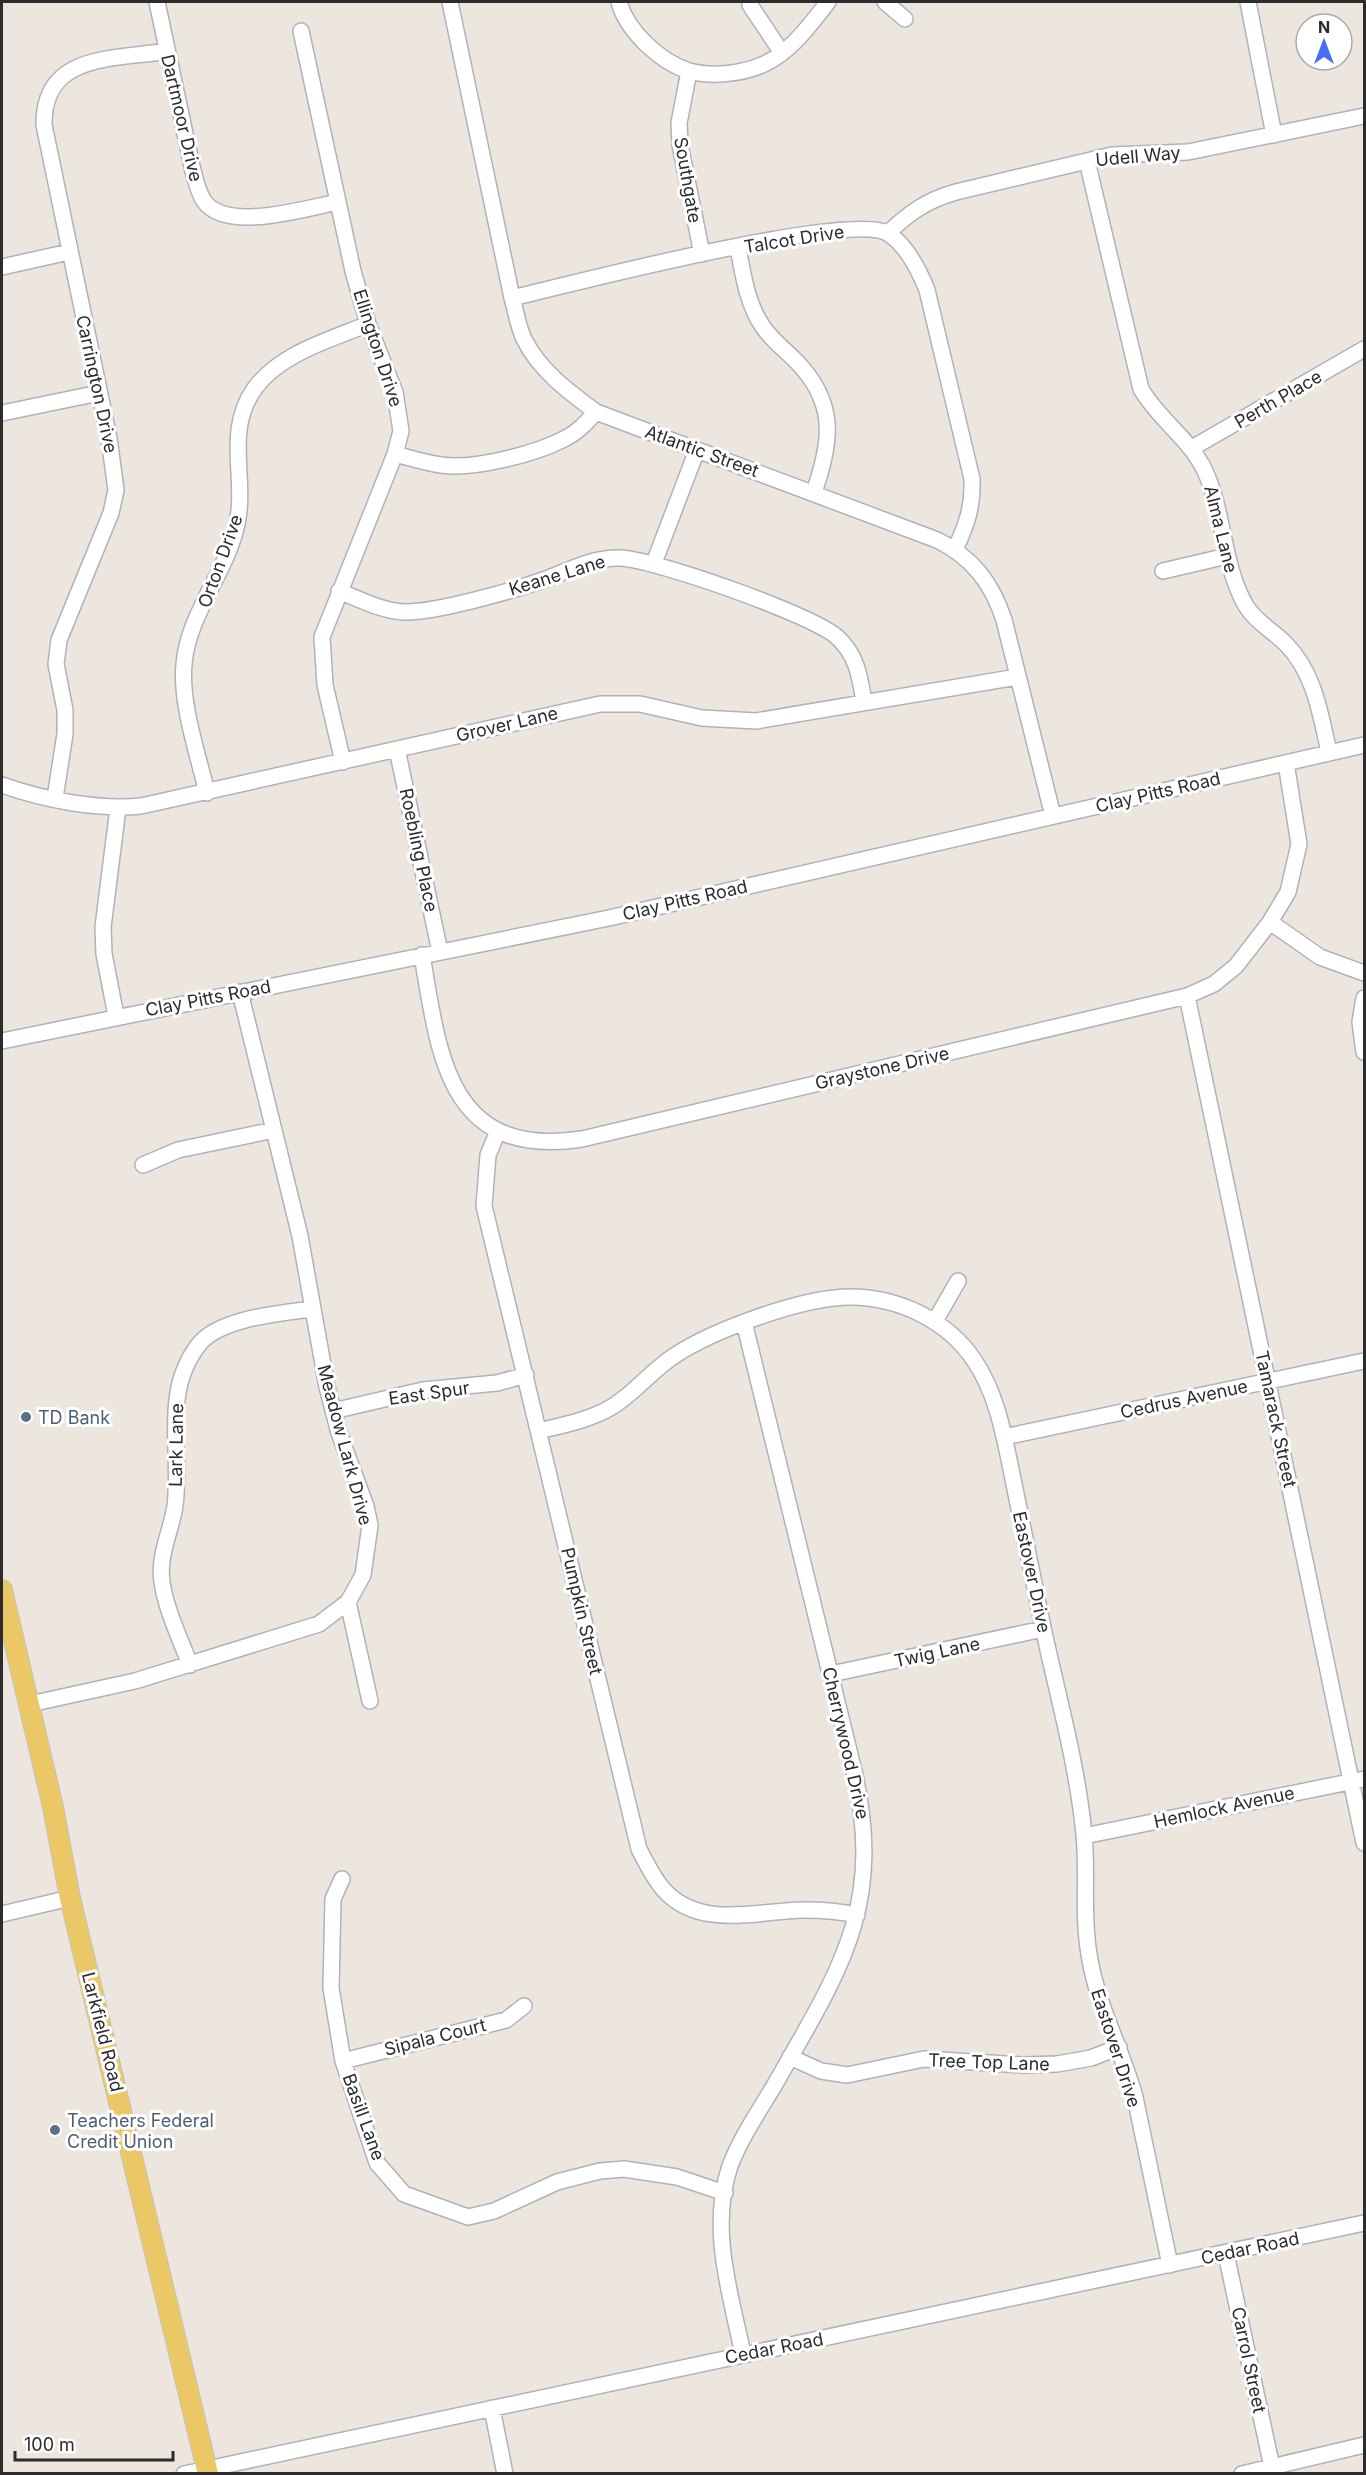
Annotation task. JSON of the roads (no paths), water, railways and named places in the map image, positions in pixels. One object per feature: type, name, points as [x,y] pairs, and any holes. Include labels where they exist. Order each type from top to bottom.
[{"type":"main road","name":"Larkfield Road","points":[[2,1590],[30,1704],[70,1898],[208,2471]]},
{"type":"street","name":"Dartmoor Drive","points":[[157,2],[198,190],[205,203],[219,212],[237,218],[255,218],[338,202]]},
{"type":"street","name":"Atlantic Street","points":[[450,2],[512,298],[524,339],[540,362],[553,378],[596,412],[814,492],[955,549],[975,565],[997,597],[1053,816]]},
{"type":"street","points":[[619,2],[621,10],[639,36],[666,59],[689,71],[736,72],[762,65],[782,53],[804,32],[828,2]]},
{"type":"street","points":[[885,2],[905,19]]},
{"type":"street","points":[[1248,2],[1274,135]]},
{"type":"street","points":[[750,5],[782,53]]},
{"type":"street","name":"Ellington Drive","points":[[301,31],[353,272],[368,324],[395,392],[401,431],[395,454],[322,637],[325,685],[343,762]]},
{"type":"street","name":"Carrington Drive","points":[[55,798],[65,734],[65,710],[56,664],[59,640],[111,513],[116,490],[112,457],[44,126],[44,108],[49,90],[63,73],[80,65],[167,51]]},
{"type":"street","name":"Southgate","points":[[689,71],[679,123],[680,145],[702,254]]},
{"type":"street","name":"Udell Way","points":[[888,233],[911,211],[932,199],[1112,155],[1188,152],[1365,116]]},
{"type":"street","name":"Alma Lane","points":[[1087,161],[1141,389],[1153,410],[1192,448],[1214,491],[1227,556],[1247,608],[1301,660],[1313,684],[1329,752]]},
{"type":"street","name":"Talcot Drive","points":[[512,298],[702,254],[833,230],[888,233]]},
{"type":"street","points":[[888,233],[906,252],[919,271],[927,290],[972,479],[973,501],[969,520],[955,549]]},
{"type":"street","points":[[738,248],[745,283],[762,326],[810,375],[826,410],[829,432],[825,461],[814,492]]},
{"type":"street","points":[[2,267],[69,252]]},
{"type":"street","name":"Orton Drive","points":[[207,793],[186,696],[184,662],[191,636],[237,527],[241,505],[237,435],[242,414],[255,388],[272,370],[291,357],[368,324]]},
{"type":"street","name":"Perth Place","points":[[1192,448],[1365,349]]},
{"type":"street","points":[[2,413],[99,393]]},
{"type":"street","points":[[395,454],[442,465],[463,466],[487,462],[541,449],[564,440],[579,430],[596,412]]},
{"type":"street","points":[[654,563],[697,450]]},
{"type":"street","points":[[1163,571],[1227,556]]},
{"type":"street","name":"Keane Lane","points":[[339,591],[364,602],[404,612],[522,587],[594,560],[619,558],[654,563],[824,626],[850,652],[859,670],[864,702]]},
{"type":"street","name":"Grover Lane","points":[[2,785],[55,798],[118,808],[207,793],[600,704],[640,704],[702,718],[756,721],[1017,677]]},
{"type":"street","name":"Clay Pitts Road","points":[[2,1041],[621,915],[1365,745]]},
{"type":"street","name":"Roebling Place","points":[[398,749],[440,952]]},
{"type":"street","name":"Graystone Drive","points":[[422,955],[437,1042],[452,1086],[478,1117],[498,1131],[539,1143],[582,1139],[1187,996],[1214,984],[1236,966],[1270,922],[1288,892],[1299,844],[1286,763]]},
{"type":"street","points":[[116,1016],[104,954],[103,927],[118,808]]},
{"type":"street","points":[[1270,922],[1320,957],[1365,973]]},
{"type":"street","name":"Meadow Lark Drive","points":[[30,1704],[135,1681],[319,1624],[348,1602],[363,1575],[370,1525],[366,1506],[333,1411],[300,1236],[240,992]]},
{"type":"street","name":"Tamarack Street","points":[[1187,996],[1268,1381],[1358,1780],[1365,1843]]},
{"type":"street","points":[[1365,998],[1360,1023],[1365,1052]]},
{"type":"street","points":[[143,1165],[178,1150],[274,1130]]},
{"type":"street","name":"Pumpkin Street","points":[[498,1131],[488,1155],[484,1206],[639,1849],[664,1890],[685,1906],[716,1915],[745,1916],[801,1910],[836,1911],[857,1915]]},
{"type":"street","points":[[935,1321],[958,1281]]},
{"type":"street","name":"Eastover Drive","points":[[539,1431],[575,1422],[610,1408],[671,1358],[704,1339],[744,1322],[822,1300],[850,1297],[895,1304],[935,1321],[972,1357],[987,1381],[1004,1437],[1074,1767],[1084,1836],[1088,1952],[1094,1981],[1135,2097],[1170,2265]]},
{"type":"street","name":"Lark Lane","points":[[190,1665],[162,1582],[162,1557],[175,1508],[175,1403],[179,1379],[201,1342],[220,1329],[251,1319],[312,1309]]},
{"type":"street","name":"Cherrywood Drive","points":[[743,2354],[721,2246],[725,2193],[731,2165],[839,1968],[857,1915],[865,1868],[863,1812],[744,1322]]},
{"type":"street","name":"Cedrus Avenue","points":[[1004,1437],[1365,1361]]},
{"type":"street","name":"East Spur","points":[[333,1411],[423,1390],[497,1383],[526,1375]]},
{"type":"street","points":[[348,1602],[370,1701]]},
{"type":"street","name":"Twig Lane","points":[[831,1674],[1043,1629]]},
{"type":"street","name":"Hemlock Avenue","points":[[1084,1836],[1358,1780]]},
{"type":"street","name":"Basill Lane","points":[[342,1879],[333,1899],[331,1988],[343,2061],[377,2163],[404,2194],[468,2217],[494,2211],[557,2182],[600,2171],[651,2171],[725,2193]]},
{"type":"street","points":[[2,1914],[70,1898]]},
{"type":"street","name":"Sipala Court","points":[[343,2061],[506,2020],[524,2006]]},
{"type":"street","name":"Tree Top Lane","points":[[790,2057],[821,2071],[847,2075],[924,2059],[1023,2066],[1057,2064],[1091,2058],[1119,2047]]},
{"type":"street","name":"Cedar Road","points":[[184,2474],[208,2471],[743,2354],[1365,2223]]},
{"type":"street","name":"Carrol Street","points":[[1226,2254],[1272,2467]]},
{"type":"street","points":[[492,2408],[505,2474]]},
{"type":"street","points":[[1242,2474],[1365,2445]]},
{"type":"place","name":"TD Bank","points":[[26,1417]]},
{"type":"place","name":"Teachers Federal Credit Union","points":[[55,2130]]}]
